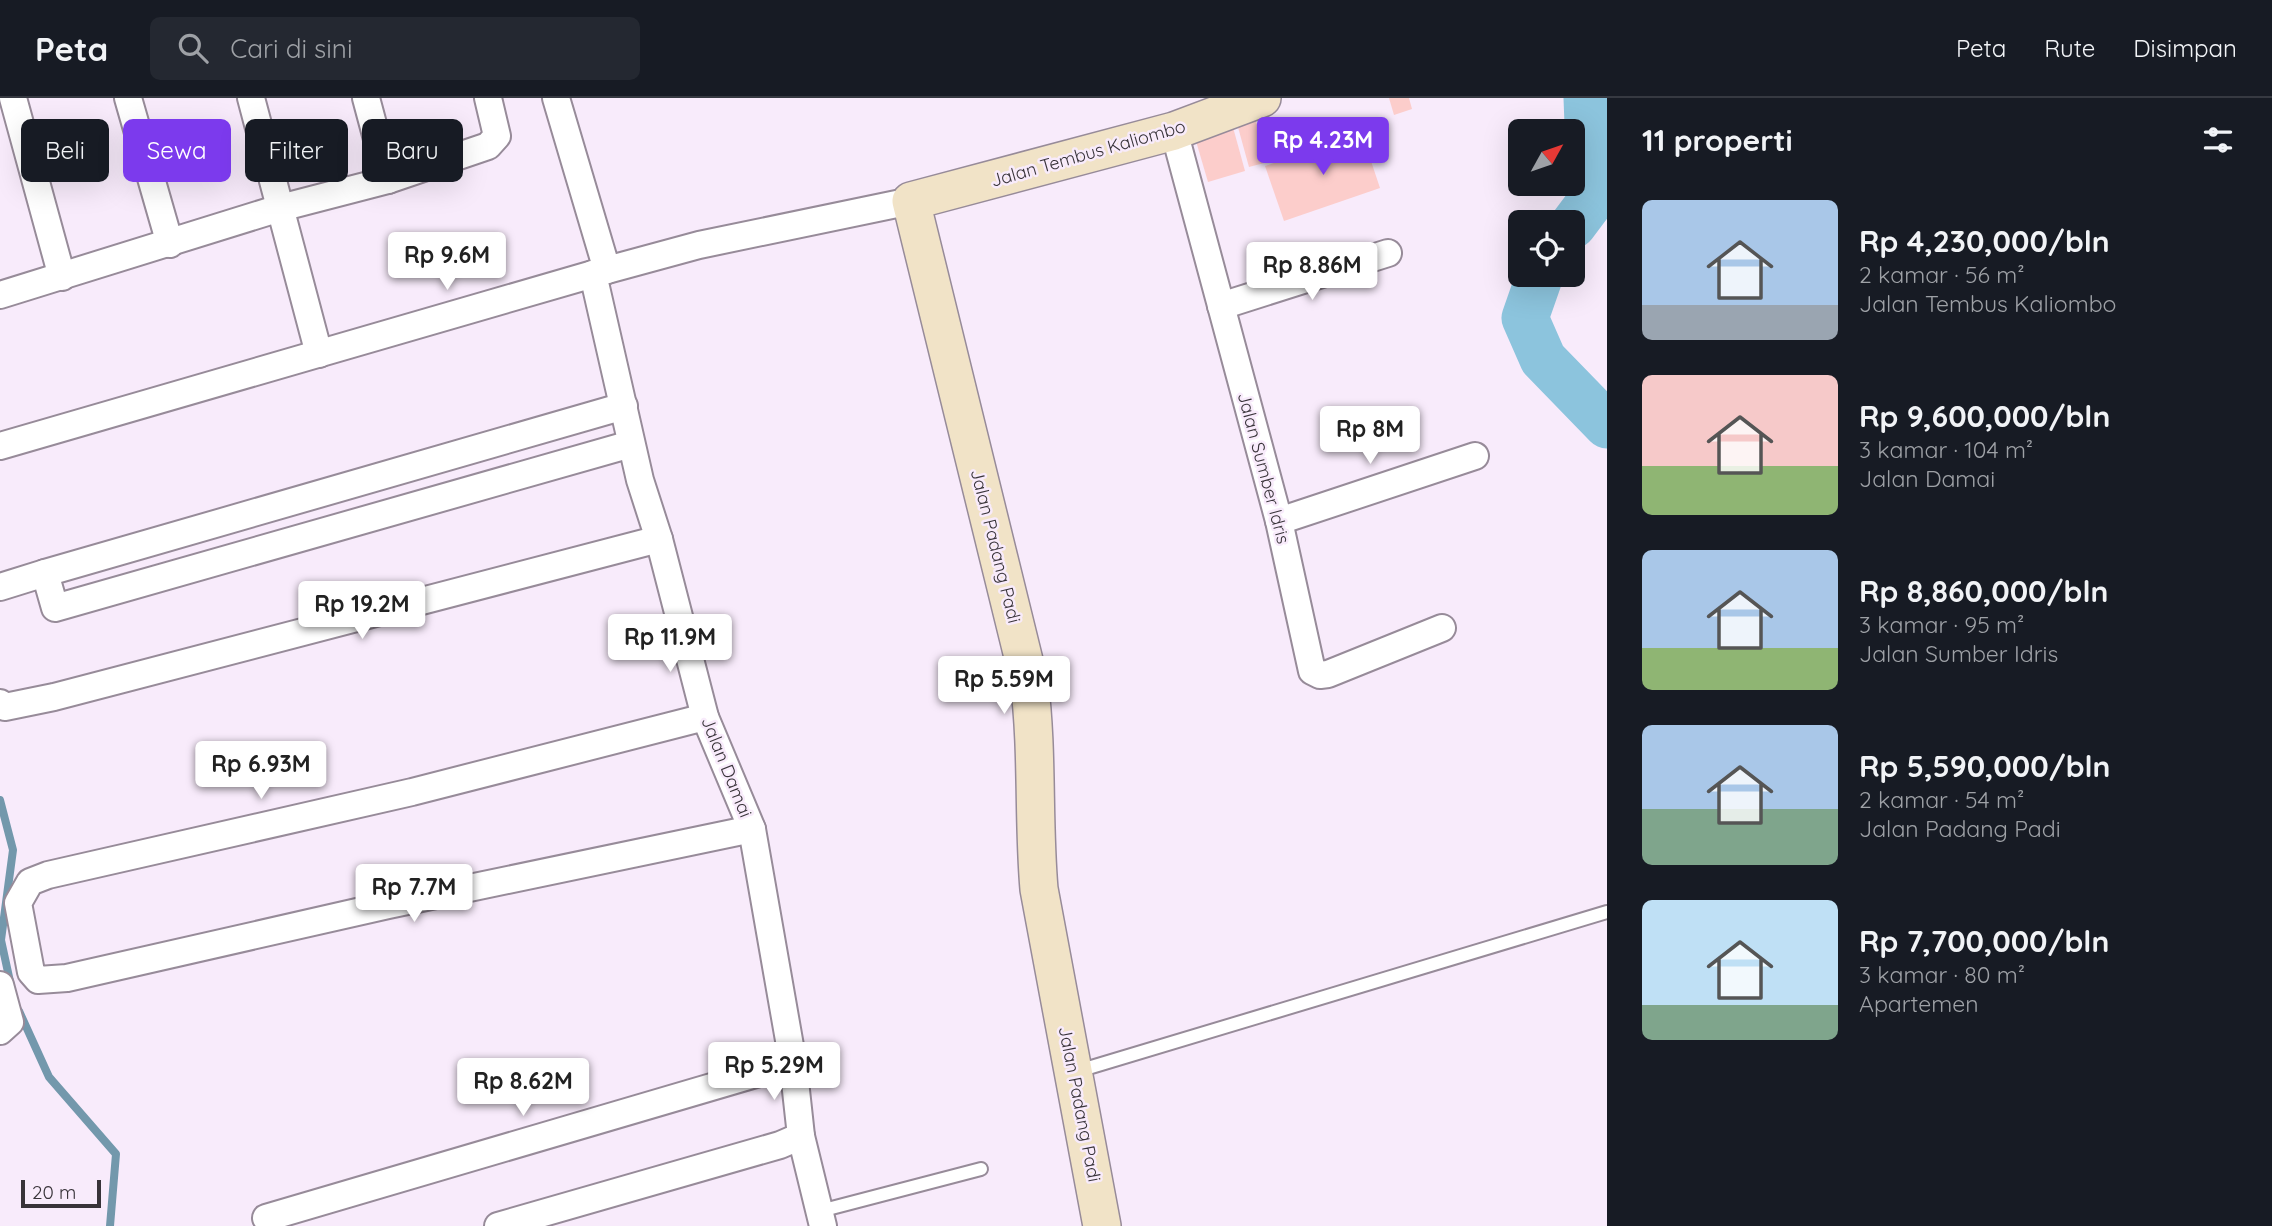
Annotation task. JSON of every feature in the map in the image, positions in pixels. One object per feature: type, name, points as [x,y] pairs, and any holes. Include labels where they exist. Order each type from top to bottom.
[{"type":"main road","name":"Jalan Tembus Kaliombo","points":[[911,201],[1174,131],[1262,98]]},
{"type":"main road","name":"Jalan Padang Padi","points":[[911,201],[1029,681],[1034,734],[1035,840],[1039,889],[1102,1226]]},
{"type":"street","points":[[13,98],[62,277]]},
{"type":"street","points":[[128,98],[170,244]]},
{"type":"street","points":[[251,98],[319,354]]},
{"type":"street","points":[[366,98],[372,119]]},
{"type":"street","points":[[463,154],[493,143],[497,136],[488,98]]},
{"type":"street","name":"Jalan Damai","points":[[556,98],[600,272],[631,444],[659,539],[705,717],[752,829],[793,1063],[801,1136],[822,1218]]},
{"type":"street","name":"Jalan Sumber Idris","points":[[1174,131],[1279,521],[1311,666],[1316,675],[1328,674],[1441,628]]},
{"type":"street","points":[[0,295],[280,208],[380,182]]},
{"type":"street","points":[[0,446],[699,245],[911,201]]},
{"type":"street","points":[[1221,306],[1388,253]]},
{"type":"street","points":[[0,587],[624,406]]},
{"type":"street","points":[[45,573],[55,608],[631,444]]},
{"type":"street","points":[[1279,521],[1475,456]]},
{"type":"street","points":[[0,703],[5,707],[54,697],[659,539]]},
{"type":"street","points":[[705,717],[412,792],[30,881],[18,903],[32,972],[38,980],[67,978],[388,905],[752,829]]},
{"type":"street","points":[[0,985],[10,1022],[0,1031]]},
{"type":"street","points":[[266,1218],[793,1063]]},
{"type":"street","points":[[498,1226],[780,1145],[801,1136]]},
{"type":"lane","points":[[1074,1072],[1607,912]]},
{"type":"lane","points":[[822,1218],[981,1169]]},
{"type":"building","points":[[1389,98],[1409,98],[1412,109],[1394,115]]},
{"type":"building","points":[[1254,115],[1268,162],[1249,167],[1236,120]]},
{"type":"building","points":[[1231,120],[1245,171],[1208,182],[1193,131]]},
{"type":"building","points":[[1362,134],[1380,188],[1284,221],[1265,166]]},
{"type":"waterway","points":[[1584,210],[1591,201],[1587,98]]},
{"type":"waterway","points":[[1536,287],[1525,318],[1543,359],[1607,425]]},
{"type":"waterway","points":[[0,800],[13,850],[1,940],[11,986]]},
{"type":"waterway","points":[[19,1011],[49,1077],[116,1154],[110,1226]]}]
